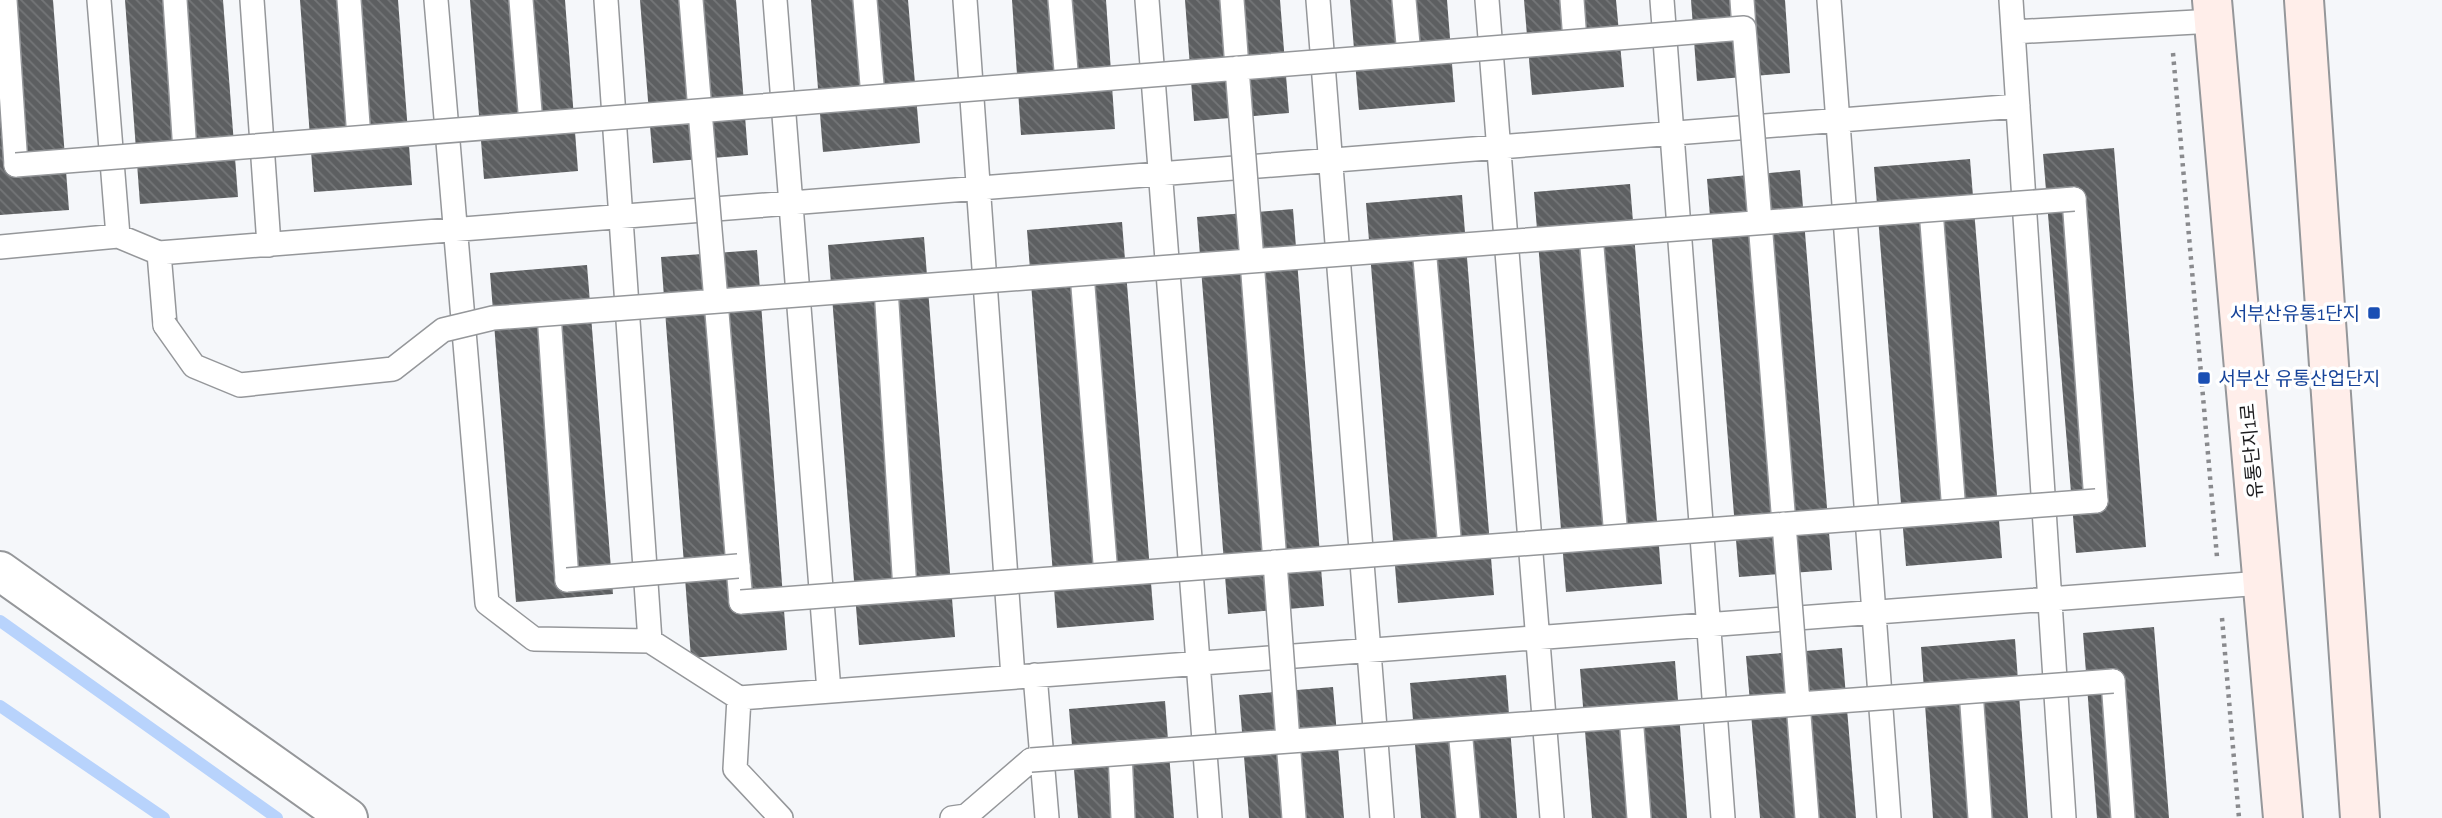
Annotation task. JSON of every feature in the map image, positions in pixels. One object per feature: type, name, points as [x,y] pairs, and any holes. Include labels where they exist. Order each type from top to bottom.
[{"type":"main road","points":[[2304,0],[2360,818]]},
{"type":"main road","name":"유통단지1로","points":[[2213,10],[2283,818]]},
{"type":"street","points":[[0,570],[348,818]]},
{"type":"lane","points":[[5,0],[16,165],[1744,28]]},
{"type":"lane","points":[[99,0],[118,236]]},
{"type":"lane","points":[[175,0],[185,152]]},
{"type":"lane","points":[[252,0],[269,245]]},
{"type":"lane","points":[[349,0],[359,138]]},
{"type":"lane","points":[[436,0],[486,603],[534,639],[650,641],[738,698],[2263,583]]},
{"type":"lane","points":[[521,0],[531,124]]},
{"type":"lane","points":[[606,0],[650,641]]},
{"type":"lane","points":[[159,253],[165,326],[194,366],[240,385],[393,369],[443,330],[493,318],[716,301],[886,289],[1424,247],[2074,199],[2096,501],[741,602],[716,301],[700,111],[691,0]]},
{"type":"lane","points":[[775,0],[829,691]]},
{"type":"lane","points":[[864,0],[873,97]]},
{"type":"lane","points":[[965,0],[978,189],[1024,676],[1047,818]]},
{"type":"lane","points":[[1060,0],[1067,82]]},
{"type":"lane","points":[[1147,0],[1210,818]]},
{"type":"lane","points":[[1232,0],[1294,818]]},
{"type":"lane","points":[[1318,0],[1382,818]]},
{"type":"lane","points":[[1404,0],[1409,55]]},
{"type":"lane","points":[[1488,0],[1552,818]]},
{"type":"lane","points":[[1572,0],[1575,41]]},
{"type":"lane","points":[[1662,0],[1723,818]]},
{"type":"lane","points":[[1742,0],[1807,818]]},
{"type":"lane","points":[[1829,0],[1889,818]]},
{"type":"lane","points":[[2011,0],[2064,818]]},
{"type":"lane","points":[[2013,32],[2170,23],[2213,10]]},
{"type":"lane","points":[[0,247],[118,236],[159,253],[2018,106]]},
{"type":"lane","points":[[1931,210],[1954,512]]},
{"type":"lane","points":[[1591,235],[1616,537]]},
{"type":"lane","points":[[1424,247],[1450,549]]},
{"type":"lane","points":[[1082,274],[1106,575]]},
{"type":"lane","points":[[886,289],[905,590]]},
{"type":"lane","points":[[549,314],[567,580],[738,566]]},
{"type":"lane","points":[[952,818],[966,817],[1031,760],[2113,681],[2123,818]]},
{"type":"lane","points":[[1971,691],[1980,818]]},
{"type":"lane","points":[[738,698],[735,769],[781,818]]},
{"type":"lane","points":[[1631,716],[1639,818]]},
{"type":"lane","points":[[1460,729],[1468,818]]},
{"type":"lane","points":[[1120,754],[1123,818]]},
{"type":"path","points":[[2170,23],[2239,818]]},
{"type":"building","points":[[0,0],[53,0],[69,210],[0,215]]},
{"type":"building","points":[[125,0],[223,0],[238,197],[140,204]]},
{"type":"building","points":[[300,0],[398,0],[412,185],[314,192]]},
{"type":"building","points":[[470,0],[565,0],[578,171],[484,179]]},
{"type":"building","points":[[640,0],[736,0],[748,155],[653,163]]},
{"type":"building","points":[[811,0],[908,0],[920,143],[823,152]]},
{"type":"building","points":[[1012,0],[1106,0],[1115,129],[1021,135]]},
{"type":"building","points":[[1185,0],[1280,0],[1289,113],[1194,121]]},
{"type":"building","points":[[1350,0],[1447,0],[1455,102],[1359,110]]},
{"type":"building","points":[[1524,0],[1616,0],[1624,87],[1532,95]]},
{"type":"building","points":[[1691,0],[1785,0],[1790,73],[1697,81]]},
{"type":"building","points":[[2114,148],[2146,547],[2076,553],[2043,154]]},
{"type":"building","points":[[1970,159],[2002,558],[1906,566],[1874,167]]},
{"type":"building","points":[[1800,170],[1832,570],[1739,577],[1707,179]]},
{"type":"building","points":[[1630,184],[1662,584],[1566,592],[1534,192]]},
{"type":"building","points":[[1462,195],[1494,595],[1398,603],[1366,203]]},
{"type":"building","points":[[1293,209],[1324,606],[1228,614],[1197,217]]},
{"type":"building","points":[[1122,222],[1154,620],[1057,628],[1027,230]]},
{"type":"building","points":[[924,237],[955,637],[859,645],[828,245]]},
{"type":"building","points":[[757,250],[787,650],[691,658],[661,257]]},
{"type":"building","points":[[587,265],[613,594],[516,602],[490,273]]},
{"type":"building","points":[[2154,627],[2169,818],[2097,818],[2083,633]]},
{"type":"building","points":[[2015,639],[2028,818],[1933,818],[1921,647]]},
{"type":"building","points":[[1842,648],[1856,818],[1760,818],[1746,656]]},
{"type":"building","points":[[1675,661],[1687,818],[1592,818],[1580,669]]},
{"type":"building","points":[[1506,675],[1517,818],[1421,818],[1410,683]]},
{"type":"building","points":[[1333,687],[1344,818],[1249,818],[1239,695]]},
{"type":"building","points":[[1165,701],[1174,818],[1078,818],[1069,709]]},
{"type":"waterway","points":[[0,621],[277,818]]},
{"type":"waterway","points":[[0,706],[164,818]]},
{"type":"place","name":"서부산유통1단지","points":[[2374,313]]},
{"type":"place","name":"서부산 유통산업단지","points":[[2204,378]]}]
